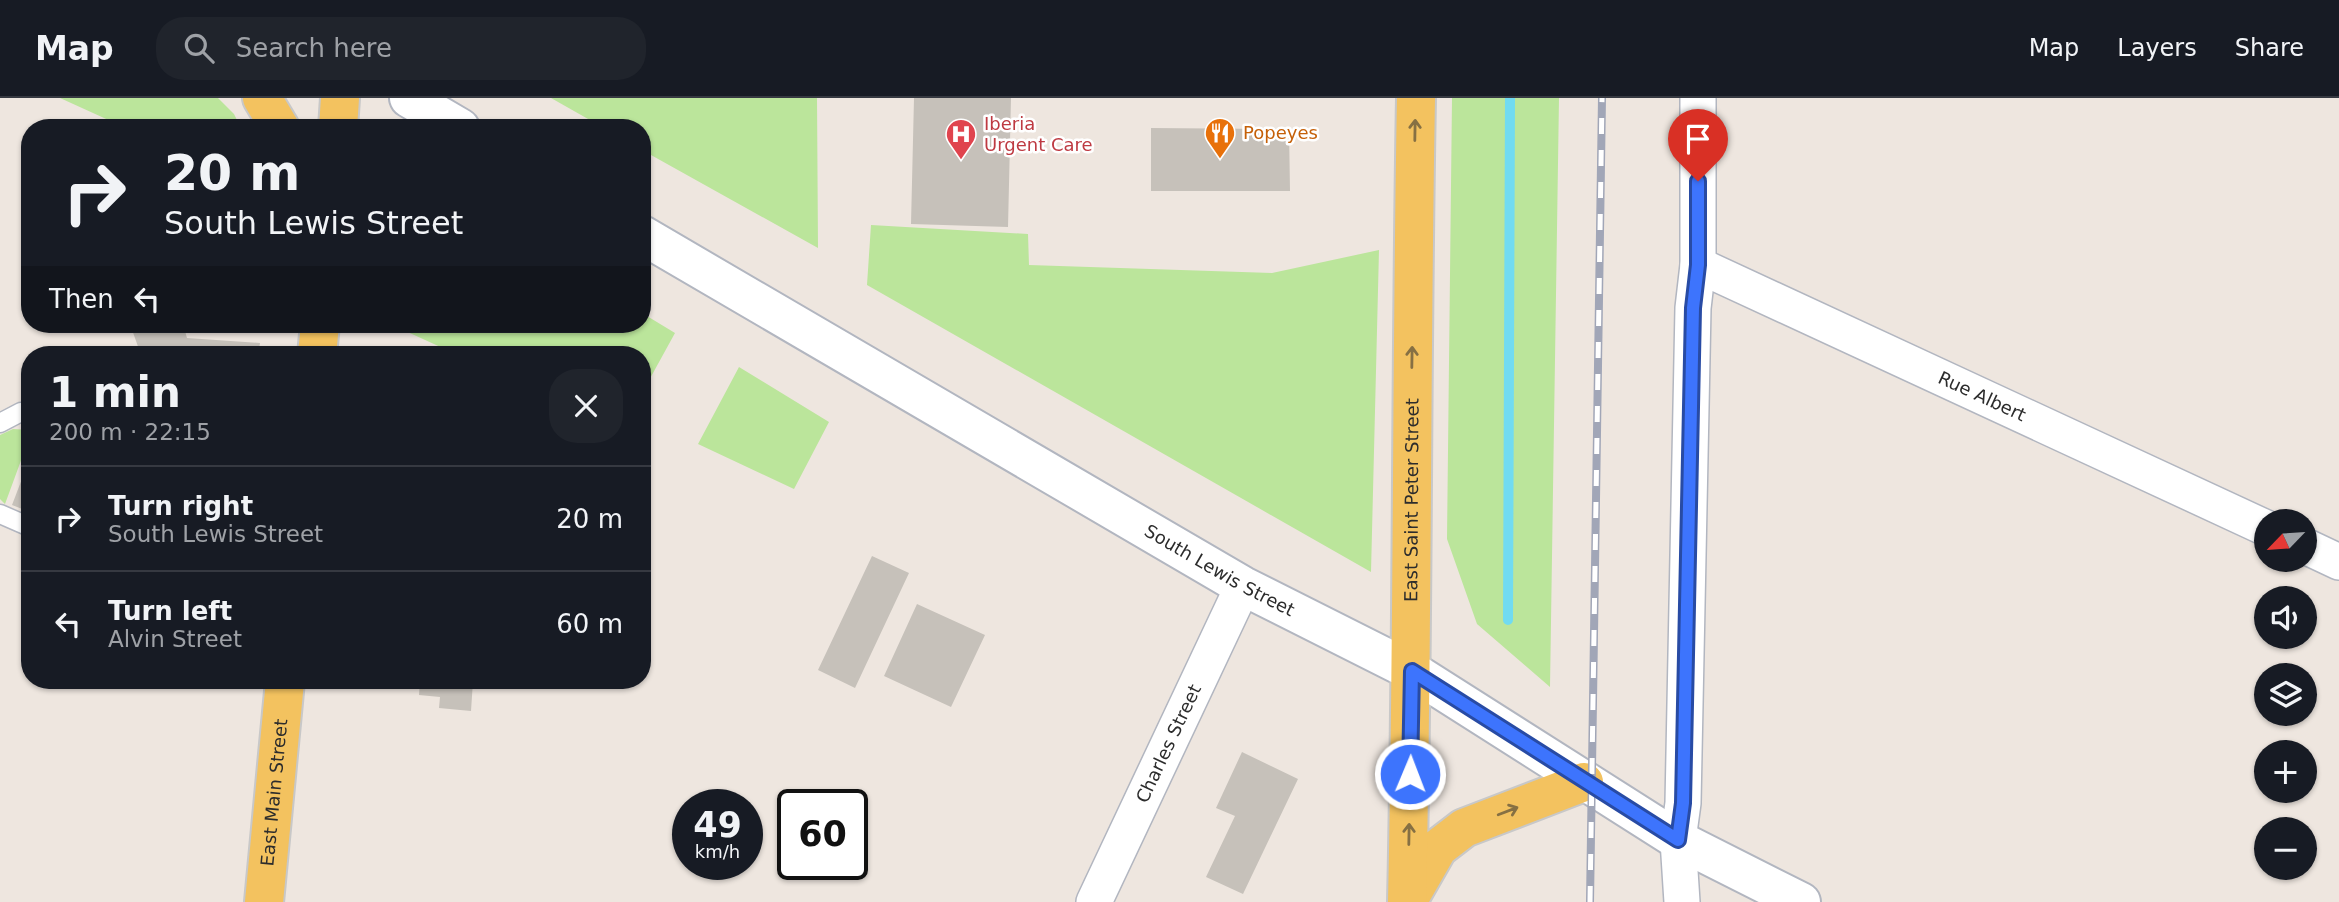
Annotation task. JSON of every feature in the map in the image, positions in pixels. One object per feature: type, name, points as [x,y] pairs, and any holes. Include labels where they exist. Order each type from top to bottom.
[{"type":"main road","points":[[262,98],[275,119]]},
{"type":"main road","points":[[339,119],[341,98]]},
{"type":"main road","points":[[409,98],[445,119]]},
{"type":"main road","name":"East Saint Peter Street","points":[[1407,902],[1412,671],[1411,434],[1416,98]]},
{"type":"main road","name":"South Lewis Street","points":[[651,239],[1242,586],[1412,671],[1678,840],[1801,902]]},
{"type":"main road","name":"East Main Street","points":[[264,902],[284,689]]},
{"type":"main road","points":[[1407,902],[1438,848],[1464,828],[1584,782]]},
{"type":"street","points":[[1682,902],[1678,840],[1683,803],[1693,308],[1698,265],[1698,98]]},
{"type":"street","name":"Rue Albert","points":[[1698,265],[2254,522]]},
{"type":"street","points":[[2317,552],[2339,562]]},
{"type":"street","name":"Charles Street","points":[[1094,902],[1242,586]]},
{"type":"lane","points":[[0,424],[21,412]]},
{"type":"lane","points":[[0,514],[21,523]]},
{"type":"green space","points":[[60,98],[218,98],[236,119],[106,119]]},
{"type":"green space","points":[[551,98],[817,98],[818,248],[651,155],[651,119],[588,119]]},
{"type":"green space","points":[[1452,98],[1559,98],[1550,687],[1477,624],[1447,539]]},
{"type":"green space","points":[[871,225],[1028,234],[1029,265],[1272,273],[1379,250],[1371,572],[867,285]]},
{"type":"green space","points":[[651,318],[675,333],[651,377],[651,346],[438,346],[410,333],[651,333]]},
{"type":"green space","points":[[739,367],[829,422],[794,489],[698,444]]},
{"type":"green space","points":[[13,429],[21,429],[21,460],[5,504],[0,499],[0,435]]},
{"type":"building","name":"Iberia Urgent Care","points":[[914,98],[1011,98],[1008,227],[911,224]]},
{"type":"building","name":"Popeyes","points":[[1151,128],[1289,129],[1290,191],[1151,191]]},
{"type":"building","points":[[133,333],[186,333],[187,338],[260,343],[260,346],[138,346]]},
{"type":"building","points":[[21,482],[21,508],[12,505]]},
{"type":"building","points":[[872,556],[909,573],[855,688],[818,670]]},
{"type":"building","points":[[917,604],[985,635],[951,707],[884,676]]},
{"type":"building","points":[[419,689],[472,689],[471,711],[439,708],[440,697],[419,695]]},
{"type":"building","points":[[1242,752],[1298,779],[1243,894],[1206,877],[1235,816],[1216,808]]},
{"type":"waterway","points":[[1508,620],[1510,98]]},
{"type":"railway","points":[[1590,902],[1602,98]]},
{"type":"place","name":"Popeyes","points":[[1220,160]]},
{"type":"place","name":"Iberia Urgent Care","points":[[961,161]]},
{"type":"route","points":[[1410,774],[1412,671],[1678,840],[1683,803],[1698,181]]}]
